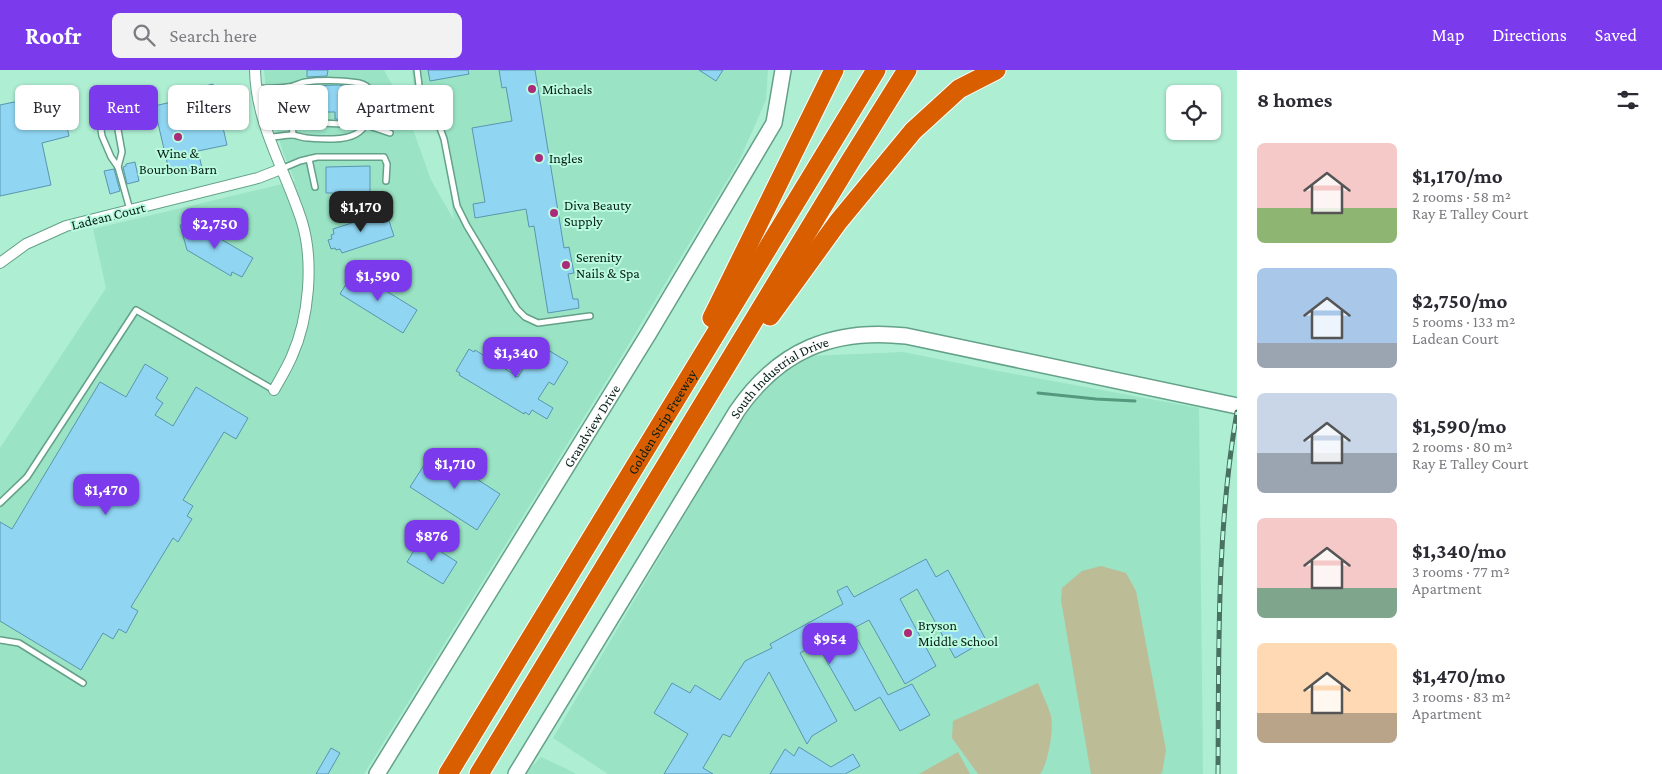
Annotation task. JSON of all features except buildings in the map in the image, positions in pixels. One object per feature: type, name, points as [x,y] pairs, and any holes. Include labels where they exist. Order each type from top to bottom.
[{"type":"highway","points":[[661,423],[834,70]]},
{"type":"highway","name":"Golden Strip Freeway","points":[[448,774],[876,70]]},
{"type":"highway","name":"Golden Strip Freeway","points":[[479,774],[908,70]]},
{"type":"highway","points":[[682,439],[838,222],[913,131],[959,89],[996,70]]},
{"type":"street","points":[[255,70],[258,100],[269,137],[301,221],[307,242],[310,265],[303,326],[293,355],[274,390]]},
{"type":"street","name":"Grandview Drive","points":[[377,774],[649,333],[774,123],[783,70]]},
{"type":"street","name":"Ladean Court","points":[[0,263],[26,244],[66,226],[258,178],[281,170]]},
{"type":"street","name":"South Industrial Drive","points":[[516,774],[745,398],[766,376],[800,352],[825,341],[850,335],[881,333],[906,336],[1237,406]]},
{"type":"lane","points":[[417,70],[420,93],[437,120],[444,139],[457,206],[517,309],[525,318],[538,323],[590,316]]},
{"type":"lane","points":[[295,85],[304,82],[351,82],[364,85]]},
{"type":"lane","points":[[101,130],[110,157],[118,167],[130,211]]},
{"type":"lane","points":[[118,130],[122,152],[118,167]]},
{"type":"lane","points":[[293,130],[293,135]]},
{"type":"lane","points":[[269,137],[293,135],[306,138],[343,138],[356,134],[360,130]]},
{"type":"lane","points":[[381,130],[390,133]]},
{"type":"lane","points":[[281,170],[318,157],[384,157],[386,181]]},
{"type":"lane","points":[[309,159],[315,187]]},
{"type":"lane","points":[[0,503],[26,477],[136,310],[274,390]]},
{"type":"lane","points":[[0,640],[20,643],[83,683]]},
{"type":"shaded area","points":[[264,70],[384,70],[392,85],[338,85],[338,130],[413,130],[431,180],[454,220],[443,138],[436,130],[453,130],[453,85],[414,85],[412,70],[768,70],[766,100],[740,159],[618,362],[364,774],[0,774],[0,448],[106,288],[93,229],[295,181],[276,130],[328,130],[328,85],[266,85]]},
{"type":"shaded area","name":"Bryson Middle School","points":[[903,352],[1199,408],[1203,774],[608,774],[553,738],[739,423],[774,378],[810,356]]},
{"type":"shaded area","points":[[1101,566],[1126,573],[1136,591],[1166,750],[1162,773],[1160,774],[1091,774],[1061,600],[1062,588],[1082,571]]},
{"type":"shaded area","points":[[1038,683],[1052,722],[1048,755],[1040,774],[978,774],[952,738],[953,721]]},
{"type":"shaded area","points":[[958,752],[970,774],[919,774]]},
{"type":"shaded area","points":[[541,757],[567,769],[576,774],[525,774]]},
{"type":"waterway","points":[[1038,393],[1135,401]]},
{"type":"railway","points":[[1218,774],[1222,547],[1225,502],[1237,412]]},
{"type":"place","name":"Michaels","points":[[532,89]]},
{"type":"place","name":"Wine & Bourbon Barn","points":[[178,137]]},
{"type":"place","name":"Ingles","points":[[539,158]]},
{"type":"place","name":"Diva Beauty Supply","points":[[554,213]]},
{"type":"place","name":"Serenity Nails & Spa","points":[[566,265]]},
{"type":"place","name":"Bryson Middle School","points":[[908,633]]}]
